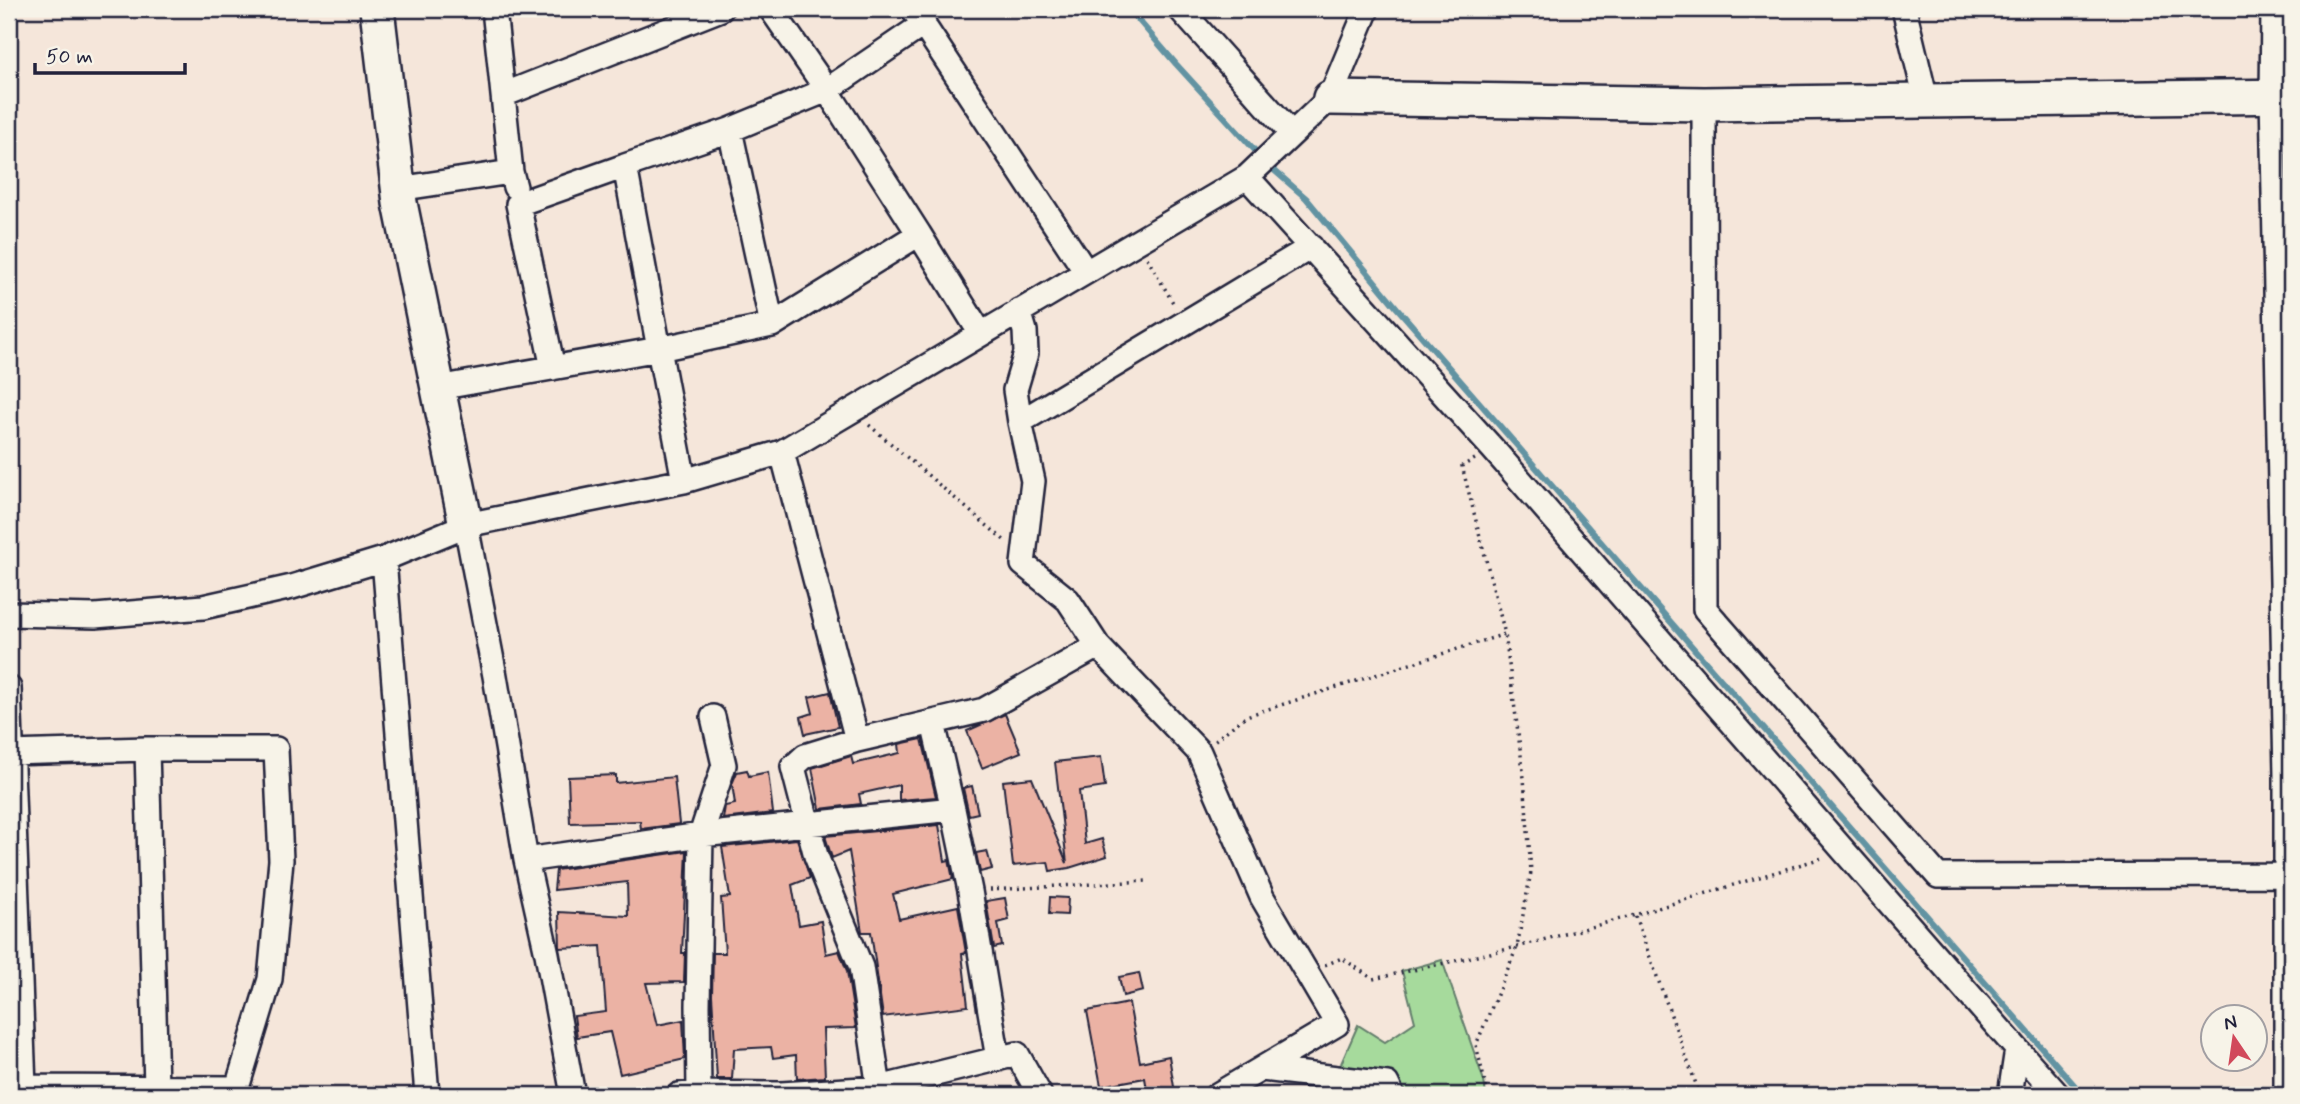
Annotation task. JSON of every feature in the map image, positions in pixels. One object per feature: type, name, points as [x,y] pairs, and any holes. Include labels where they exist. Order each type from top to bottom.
[{"type":"street","points":[[377,9],[398,189],[466,525],[526,860],[547,954],[573,1095]]},
{"type":"street","points":[[494,9],[511,172],[553,368]]},
{"type":"street","points":[[503,95],[721,9]]},
{"type":"street","points":[[771,9],[827,90],[981,334]]},
{"type":"street","points":[[1180,9],[1291,133]]},
{"type":"street","points":[[9,614],[95,616],[203,607],[292,586],[384,559],[466,525],[684,481],[782,452],[1247,177],[1330,97],[1367,9]]},
{"type":"street","points":[[1904,9],[1926,100]]},
{"type":"street","points":[[2273,9],[2282,96],[2288,875],[2286,1095]]},
{"type":"street","points":[[518,204],[730,130],[827,90],[919,16],[1086,272]]},
{"type":"street","points":[[1330,97],[1704,104],[2282,96]]},
{"type":"street","points":[[1704,104],[1705,609],[1938,876],[2288,875]]},
{"type":"street","points":[[730,130],[772,325]]},
{"type":"street","points":[[625,166],[684,481]]},
{"type":"street","points":[[398,189],[511,172]]},
{"type":"street","points":[[1247,177],[1493,449],[2058,1095]]},
{"type":"street","points":[[438,388],[659,349],[772,325],[919,234]]},
{"type":"street","points":[[1020,422],[1311,247]]},
{"type":"street","points":[[1019,311],[1025,331],[1026,352],[1015,390],[1033,481],[1023,564],[1068,600],[1098,646],[1199,752],[1262,897],[1337,1024],[1217,1095]]},
{"type":"street","points":[[782,452],[857,740]]},
{"type":"street","points":[[384,559],[428,1095]]},
{"type":"street","points":[[879,1091],[861,967],[816,856],[793,767],[805,756],[857,740],[984,710],[1098,646]]},
{"type":"street","points":[[9,688],[10,753],[19,1090],[237,1088],[270,979],[281,860],[276,749],[10,753]]},
{"type":"street","points":[[713,717],[724,765],[701,835],[698,1006],[689,1094],[879,1091],[1017,1054],[1040,1095]]},
{"type":"street","points":[[933,723],[970,891],[998,1059]]},
{"type":"street","points":[[147,750],[156,1088]]},
{"type":"street","points":[[526,860],[701,835],[953,809]]},
{"type":"street","points":[[2010,1095],[2017,1049]]},
{"type":"street","points":[[1262,1069],[1387,1084],[1392,1095]]},
{"type":"path","points":[[1137,241],[1185,322]]},
{"type":"path","points":[[851,410],[1024,557]]},
{"type":"path","points":[[1488,1095],[1476,1045],[1517,947],[1531,872],[1524,778],[1506,634],[1462,466],[1493,449]]},
{"type":"path","points":[[1199,752],[1246,716],[1506,634]]},
{"type":"path","points":[[1307,973],[1342,958],[1373,979],[1517,947],[1635,915],[1844,851]]},
{"type":"path","points":[[970,891],[1146,881]]},
{"type":"path","points":[[1635,915],[1699,1095]]},
{"type":"green space","points":[[1442,960],[1484,1081],[1486,1095],[1337,1095],[1332,1084],[1358,1025],[1385,1042],[1415,1022],[1402,971]]},
{"type":"building","points":[[830,692],[838,727],[805,734],[801,717],[813,713],[809,697]]},
{"type":"building","points":[[1005,714],[1021,752],[982,768],[967,731]]},
{"type":"building","points":[[922,739],[936,797],[899,800],[899,785],[859,794],[861,804],[820,809],[812,768],[851,756],[853,764],[900,753],[899,744]]},
{"type":"building","points":[[1101,757],[1105,787],[1079,791],[1085,844],[1102,839],[1107,856],[1050,871],[1048,862],[1013,866],[1003,781],[1032,778],[1067,863],[1055,762]]},
{"type":"building","points":[[747,770],[749,776],[768,772],[773,813],[723,819],[725,806],[735,804],[732,784],[737,772]]},
{"type":"building","points":[[616,775],[616,783],[674,777],[679,824],[641,829],[640,821],[570,823],[568,777]]},
{"type":"building","points":[[972,786],[978,813],[969,815],[963,788]]},
{"type":"building","points":[[939,825],[945,861],[949,860],[953,879],[893,894],[899,919],[958,906],[966,953],[962,954],[968,1006],[883,1017],[871,932],[862,932],[849,851],[832,858],[825,836]]},
{"type":"building","points":[[797,839],[810,878],[792,885],[799,925],[821,921],[826,954],[839,951],[847,971],[856,1028],[823,1029],[825,1077],[797,1079],[796,1055],[773,1058],[771,1047],[734,1049],[732,1079],[717,1079],[712,995],[713,953],[725,953],[721,898],[730,897],[722,847]]},
{"type":"building","points":[[687,851],[682,953],[685,953],[684,982],[646,983],[657,1025],[683,1020],[685,1059],[620,1074],[610,1032],[577,1037],[574,1016],[606,1012],[601,946],[560,948],[559,912],[628,916],[627,882],[554,890],[556,870]]},
{"type":"building","points":[[987,851],[992,869],[980,872],[976,853]]},
{"type":"building","points":[[1050,897],[1068,898],[1067,915],[1049,914]]},
{"type":"building","points":[[1005,898],[1009,920],[998,923],[1002,946],[994,948],[986,901]]},
{"type":"building","points":[[1139,973],[1143,991],[1123,996],[1119,977]]},
{"type":"building","points":[[1129,1003],[1140,1062],[1169,1056],[1175,1093],[1148,1095],[1145,1078],[1101,1086],[1087,1011]]},
{"type":"waterway","points":[[1129,9],[1261,157]]},
{"type":"waterway","points":[[1268,165],[1306,198],[1397,308],[2083,1095]]}]
